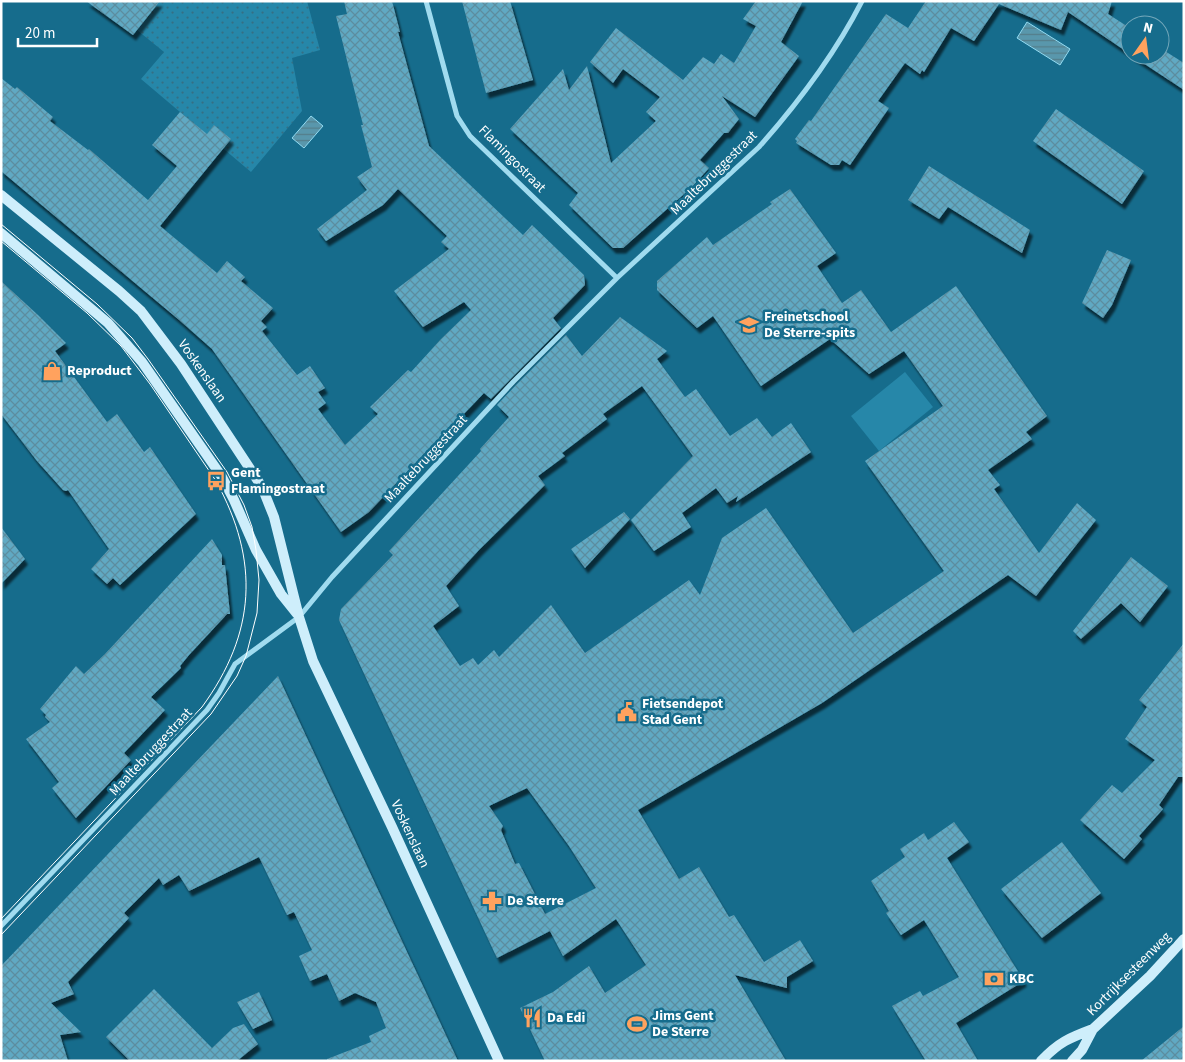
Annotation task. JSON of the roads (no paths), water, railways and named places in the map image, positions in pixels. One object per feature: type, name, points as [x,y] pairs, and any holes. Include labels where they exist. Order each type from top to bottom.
[{"type":"street","name":"Flamingostraat","points":[[426,1],[457,116],[470,136],[617,278]]},
{"type":"street","name":"Maaltebruggestraat","points":[[1,926],[207,710],[235,664],[299,617],[332,577],[513,382],[617,278],[759,147],[778,126],[816,75],[846,32],[862,1]]},
{"type":"street","name":"Voskenslaan","points":[[1,196],[141,311],[181,364],[262,487],[274,517],[299,617],[313,661],[392,827],[499,1061]]},
{"type":"street","name":"Voskenslaan","points":[[1,233],[98,313],[142,362],[222,477],[256,550],[281,594],[299,617]]},
{"type":"street","name":"Kortrijksesteenweg","points":[[1072,1061],[1082,1050],[1093,1029],[1150,976],[1184,939]]},
{"type":"street","name":"Kortrijksesteenweg","points":[[1041,1061],[1052,1049],[1067,1038],[1093,1029]]},
{"type":"tram line","points":[[1,224],[97,304],[132,338],[148,359],[227,472],[244,505],[252,527],[259,580],[257,613],[246,656],[237,676],[211,714],[1,935]]},
{"type":"tram line","points":[[1,241],[87,313],[121,346],[150,384],[216,481],[230,511],[240,540],[245,568],[246,596],[242,624],[233,652],[220,679],[202,707],[1,919]]},
{"type":"place","name":"Freinetschool De Sterre-spits","points":[[749,325]]},
{"type":"place","name":"Reproduct","points":[[52,371]]},
{"type":"place","name":"Gent Flamingostraat","points":[[216,481]]},
{"type":"place","name":"Fietsendepot Stad Gent","points":[[627,712]]},
{"type":"place","name":"De Sterre","points":[[492,901]]},
{"type":"place","name":"KBC","points":[[994,979]]},
{"type":"place","name":"Da Edi","points":[[532,1018]]},
{"type":"place","name":"Jims Gent De Sterre","points":[[637,1024]]}]
